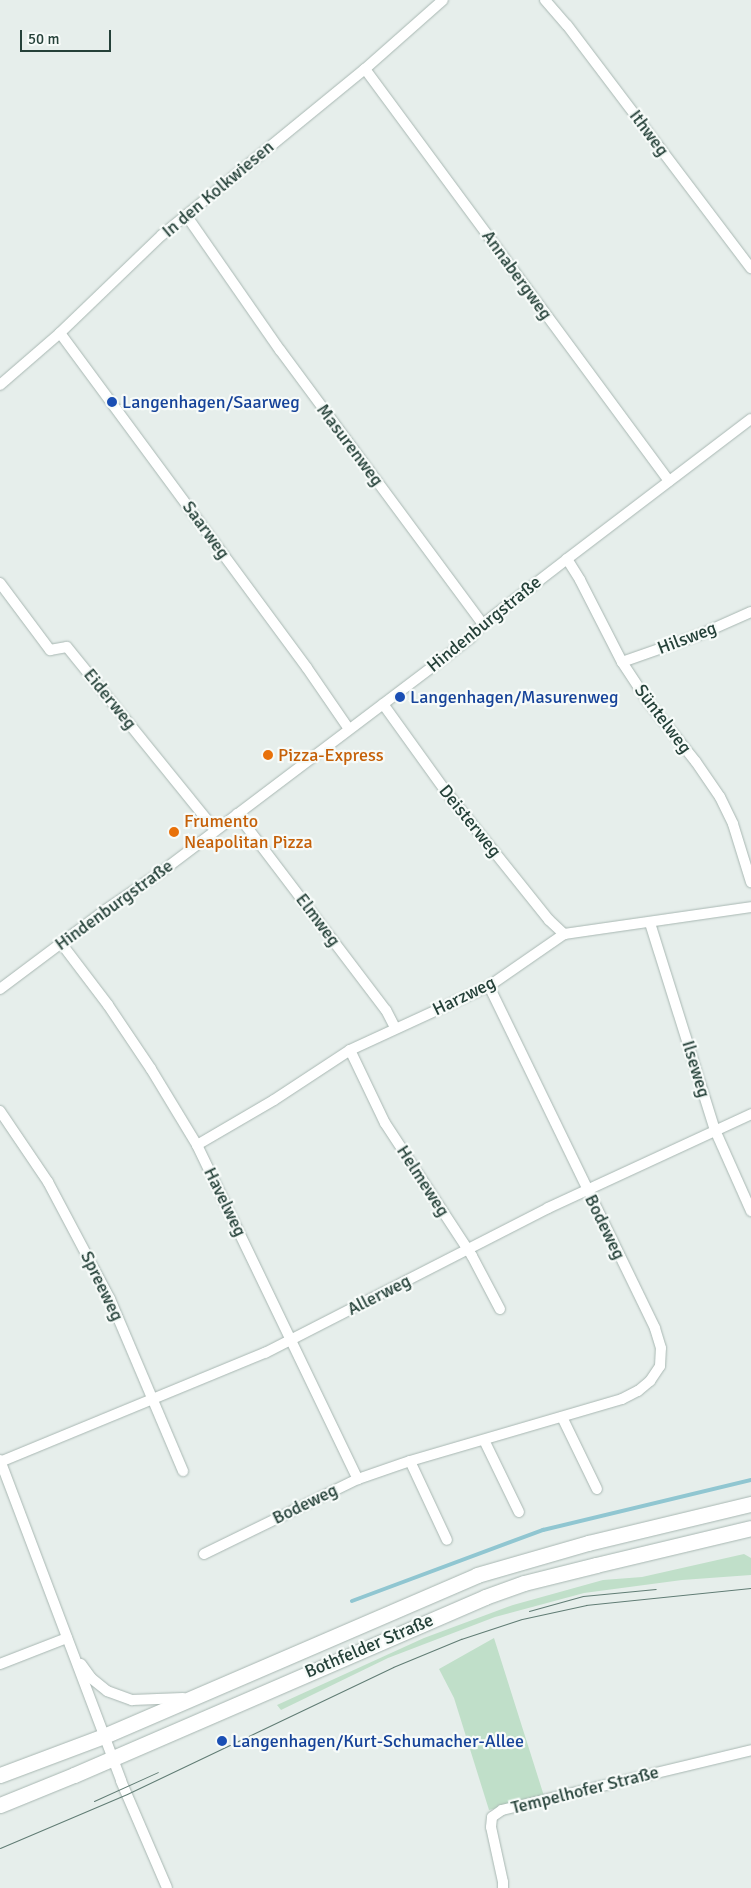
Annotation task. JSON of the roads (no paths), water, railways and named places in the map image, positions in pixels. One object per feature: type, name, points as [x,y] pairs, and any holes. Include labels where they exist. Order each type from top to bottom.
[{"type":"main road","name":"Bothfelder Straße","points":[[0,1775],[104,1736],[477,1575],[580,1545],[751,1504]]},
{"type":"main road","name":"Bothfelder Straße","points":[[0,1805],[485,1597],[524,1583],[596,1564],[751,1528]]},
{"type":"street","name":"In den Kolkwiesen","points":[[0,385],[60,333],[186,214],[365,68],[443,0]]},
{"type":"street","name":"Ithweg","points":[[545,0],[567,26],[751,268]]},
{"type":"street","name":"Annabergweg","points":[[365,68],[669,481]]},
{"type":"street","name":"Masurenweg","points":[[186,214],[280,350],[483,624]]},
{"type":"street","name":"Saarweg","points":[[60,333],[307,668],[349,729]]},
{"type":"street","name":"Hindenburgstraße","points":[[0,989],[237,814],[470,638],[483,624],[567,558],[751,419]]},
{"type":"street","name":"Süntelweg","points":[[567,558],[622,662],[649,703],[696,762],[720,798],[733,824],[751,882]]},
{"type":"street","name":"Eiderweg","points":[[0,583],[50,650],[67,647],[215,830]]},
{"type":"street","name":"Hilsweg","points":[[622,662],[699,635],[751,612]]},
{"type":"street","name":"Deisterweg","points":[[382,704],[444,789],[549,920],[564,934]]},
{"type":"street","name":"Elmweg","points":[[237,814],[386,1010],[395,1028]]},
{"type":"street","name":"Harzweg","points":[[197,1145],[274,1100],[350,1050],[489,986],[564,934],[751,907]]},
{"type":"street","name":"Ilseweg","points":[[650,923],[715,1130],[751,1211]]},
{"type":"street","name":"Havelweg","points":[[61,943],[108,1005],[151,1069],[197,1145],[358,1479]]},
{"type":"street","name":"Bodeweg","points":[[204,1554],[358,1479],[410,1461],[622,1399],[638,1391],[650,1381],[660,1366],[661,1348],[656,1328],[489,986]]},
{"type":"street","name":"Helmeweg","points":[[350,1050],[385,1122],[467,1249],[500,1309]]},
{"type":"street","name":"Spreeweg","points":[[0,1111],[48,1182],[110,1299],[183,1471]]},
{"type":"street","name":"Allerweg","points":[[0,1461],[291,1340],[467,1249],[587,1190],[751,1114]]},
{"type":"street","points":[[562,1417],[597,1489]]},
{"type":"street","points":[[484,1440],[519,1512]]},
{"type":"street","points":[[0,1461],[112,1758],[167,1888]]},
{"type":"street","points":[[410,1461],[447,1540]]},
{"type":"street","points":[[0,1664],[67,1638]]},
{"type":"street","points":[[73,1654],[91,1678],[107,1692],[132,1700],[191,1698]]},
{"type":"street","name":"Tempelhofer Straße","points":[[503,1888],[504,1882],[491,1827],[492,1817],[502,1810],[751,1750]]},
{"type":"waterway","points":[[352,1601],[543,1530],[751,1480]]},
{"type":"tram line","points":[[0,1848],[127,1794],[393,1667],[461,1639],[522,1619],[586,1605],[751,1588]]},
{"type":"tram line","points":[[529,1611],[583,1596],[656,1589]]},
{"type":"tram line","points":[[94,1801],[158,1772]]},
{"type":"place","name":"Langenhagen/Saarweg","points":[[112,402]]},
{"type":"place","name":"Langenhagen/Masurenweg","points":[[400,697]]},
{"type":"place","name":"Pizza-Express","points":[[268,755]]},
{"type":"place","name":"Frumento Neapolitan Pizza","points":[[174,832]]},
{"type":"place","name":"Langenhagen/Kurt-Schumacher-Allee","points":[[222,1741]]}]
